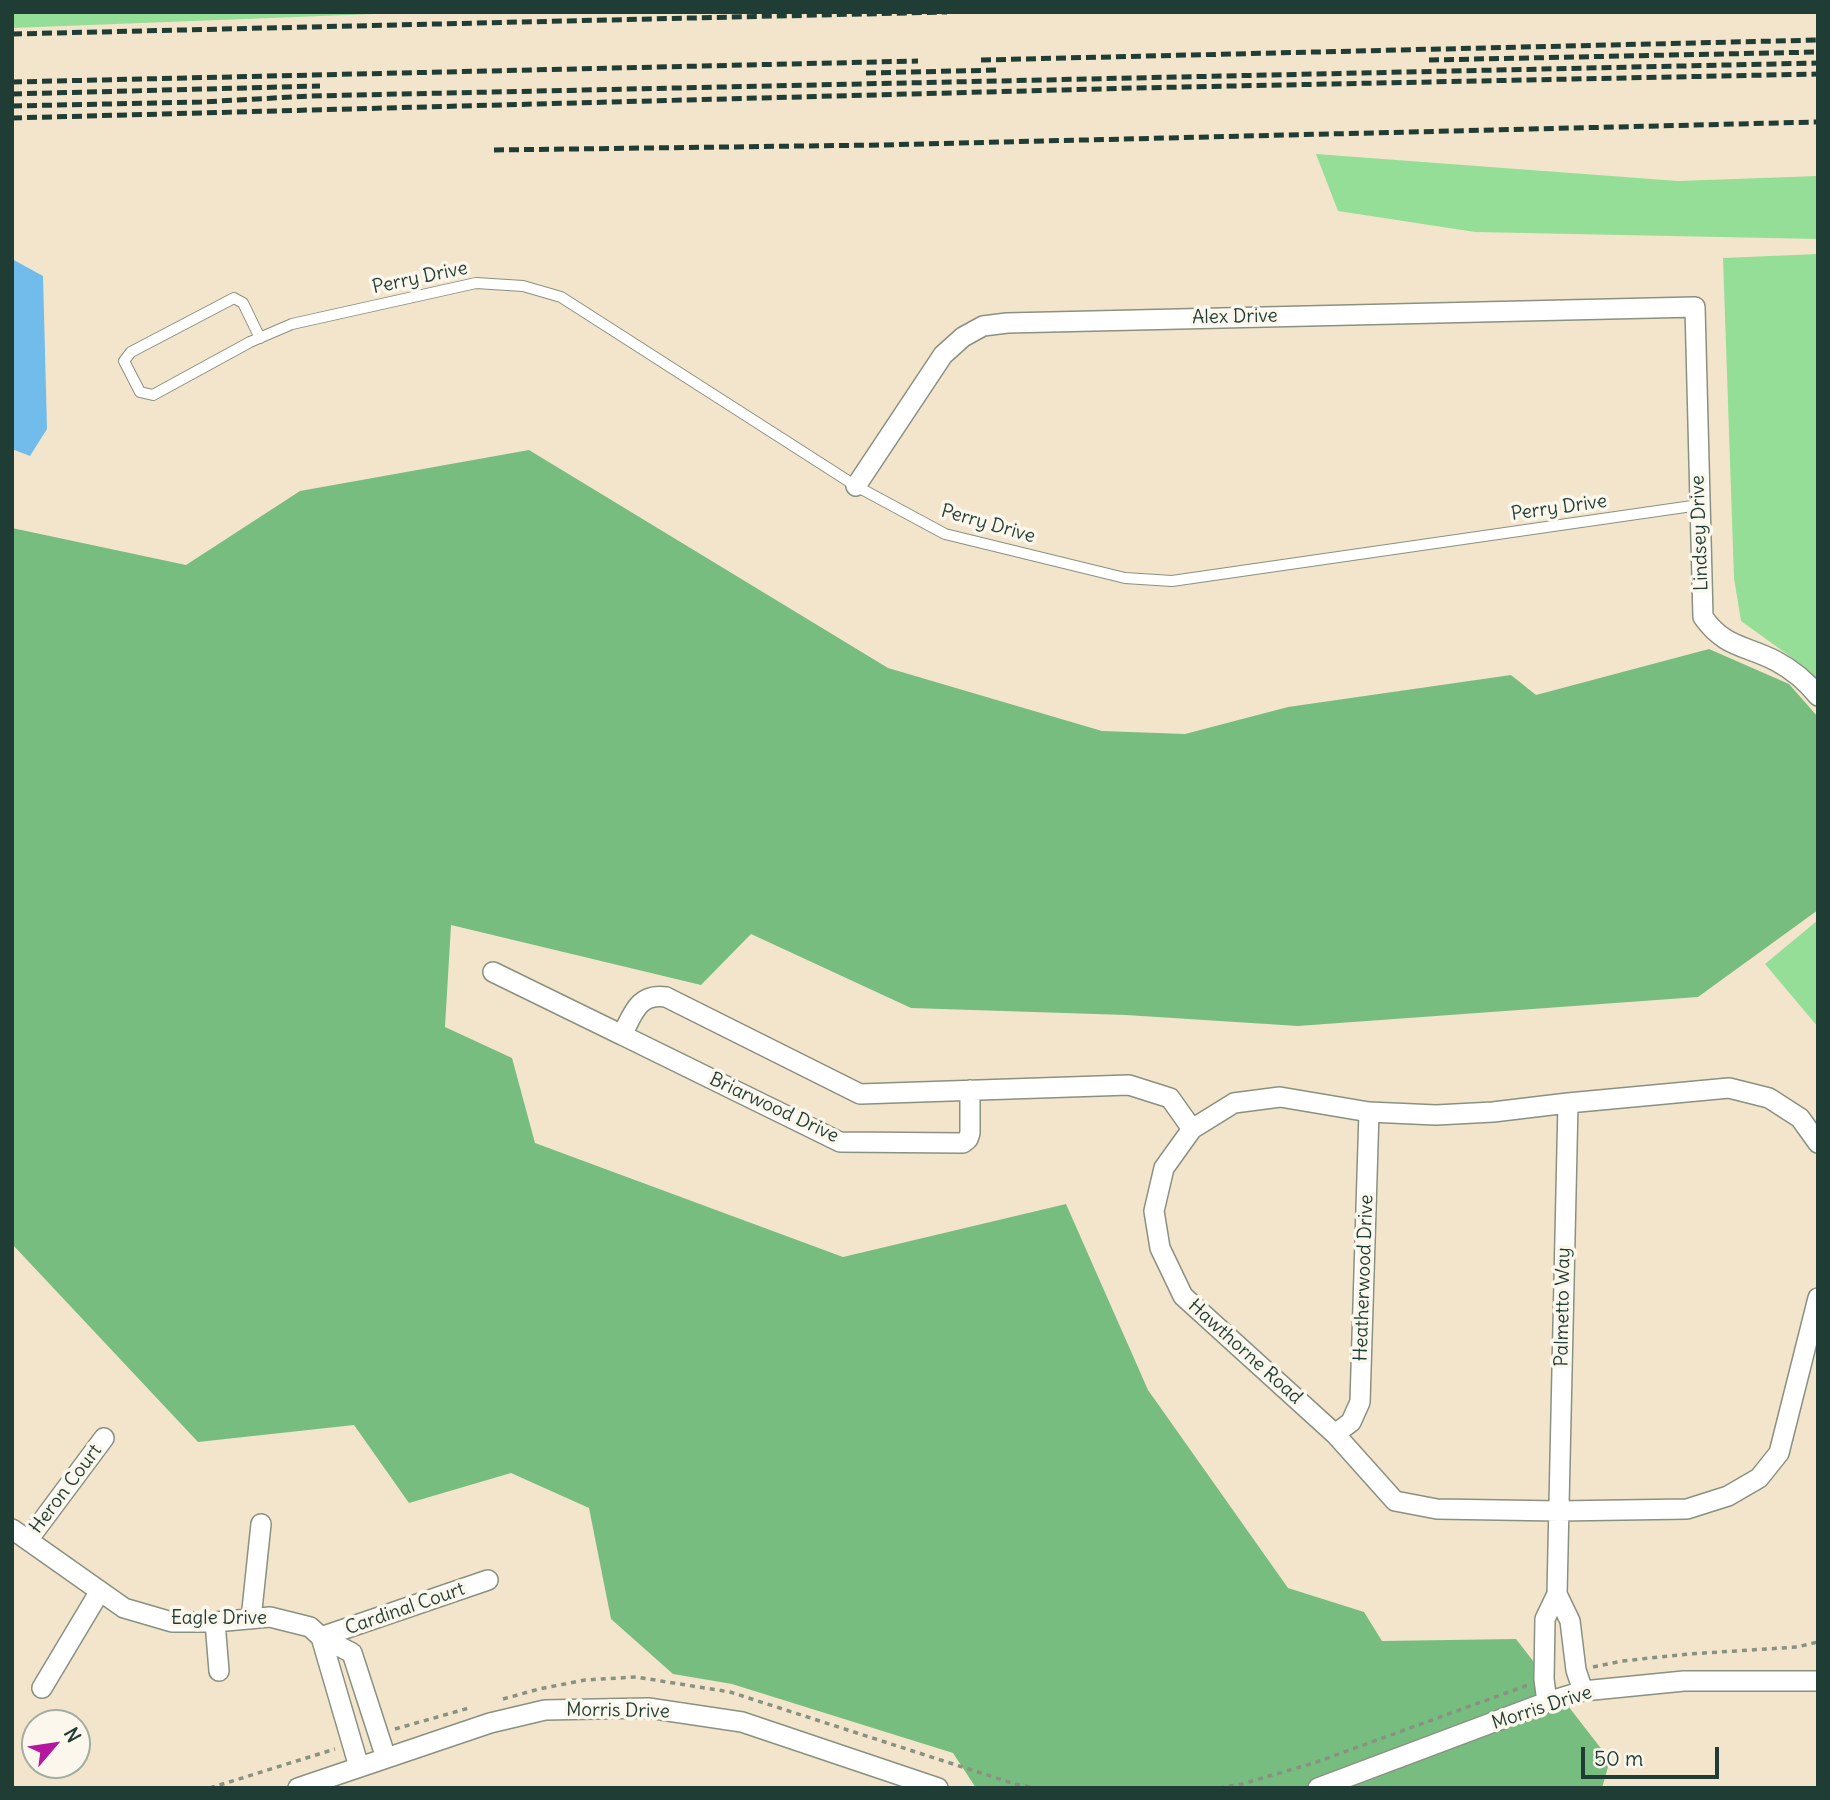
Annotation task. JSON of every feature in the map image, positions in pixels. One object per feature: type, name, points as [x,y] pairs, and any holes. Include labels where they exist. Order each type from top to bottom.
[{"type":"street","name":"Alex Drive","points":[[856,486],[943,355],[963,337],[983,326],[1007,323],[1695,307]]},
{"type":"street","name":"Lindsey Drive","points":[[1695,307],[1703,617],[1715,633],[1777,662],[1809,685],[1818,696]]},
{"type":"street","name":"Briarwood Drive","points":[[493,972],[840,1142],[963,1143],[970,1133],[970,1090]]},
{"type":"street","points":[[622,1035],[637,1007],[654,995],[666,997],[860,1094],[1129,1085],[1170,1098],[1192,1129]]},
{"type":"street","name":"Hawthorne Road","points":[[1818,1143],[1800,1118],[1769,1098],[1729,1088],[1568,1102],[1493,1112],[1436,1115],[1369,1112],[1280,1097],[1234,1103],[1192,1129],[1164,1168],[1154,1211],[1160,1248],[1183,1296],[1335,1434],[1395,1501],[1437,1510],[1687,1509],[1728,1496],[1759,1478],[1779,1453],[1818,1298]]},
{"type":"street","name":"Palmetto Way","points":[[1559,1511],[1568,1102]]},
{"type":"street","name":"Heatherwood Drive","points":[[1335,1434],[1351,1422],[1360,1402],[1369,1112]]},
{"type":"street","name":"Heron Court","points":[[20,1534],[104,1438]]},
{"type":"street","points":[[1547,1702],[1544,1679],[1545,1619],[1557,1594],[1559,1511]]},
{"type":"street","points":[[251,1619],[261,1524]]},
{"type":"street","name":"Eagle Drive","points":[[20,1534],[124,1608],[172,1622],[215,1622],[270,1617],[310,1627],[321,1637],[352,1653],[386,1758]]},
{"type":"street","name":"Cardinal Court","points":[[321,1637],[488,1580]]},
{"type":"street","points":[[42,1688],[100,1591]]},
{"type":"street","points":[[1557,1594],[1570,1621],[1576,1670],[1583,1691]]},
{"type":"street","points":[[215,1622],[219,1671]]},
{"type":"street","points":[[321,1637],[359,1767]]},
{"type":"street","name":"Morris Drive","points":[[1318,1788],[1583,1691],[1684,1681],[1818,1681]]},
{"type":"street","name":"Morris Drive","points":[[298,1788],[490,1723],[545,1710],[648,1708],[742,1722],[938,1788]]},
{"type":"lane","name":"Perry Drive","points":[[255,340],[243,303],[234,298],[131,352],[124,361],[140,392],[153,396],[255,340],[292,324],[476,283],[523,286],[561,297],[856,486],[945,534],[1125,578],[1172,580],[1699,505]]},
{"type":"green space","points":[[12,12],[426,12],[12,28]]},
{"type":"green space","points":[[1316,154],[1678,181],[1818,176],[1818,239],[1475,232],[1338,211]]},
{"type":"green space","points":[[1818,254],[1818,680],[1798,662],[1741,621],[1734,578],[1723,258]]},
{"type":"green space","points":[[529,450],[888,668],[1102,731],[1185,734],[1288,707],[1511,675],[1536,695],[1709,649],[1789,684],[1818,717],[1818,910],[1698,997],[1298,1026],[1126,1015],[911,1008],[751,934],[701,985],[451,925],[445,1027],[512,1058],[535,1143],[843,1257],[1066,1204],[1148,1390],[1288,1588],[1364,1612],[1382,1641],[1516,1639],[1610,1760],[1602,1788],[976,1788],[953,1753],[732,1684],[673,1674],[611,1619],[589,1508],[511,1473],[409,1503],[354,1425],[198,1442],[12,1244],[12,528],[186,565],[300,491]]},
{"type":"green space","points":[[1818,920],[1818,1027],[1765,964]]},
{"type":"water","points":[[12,259],[43,276],[47,429],[30,456],[12,449]]},
{"type":"railway","points":[[12,34],[947,12]]},
{"type":"railway","points":[[981,60],[1818,40]]},
{"type":"railway","points":[[1429,60],[1818,52]]},
{"type":"railway","points":[[12,82],[918,61]]},
{"type":"railway","points":[[12,106],[201,102],[311,96],[1818,63]]},
{"type":"railway","points":[[866,73],[999,70]]},
{"type":"railway","points":[[12,118],[1135,88],[1818,74]]},
{"type":"railway","points":[[12,94],[320,86]]},
{"type":"railway","points":[[494,150],[880,145],[1818,122]]}]
